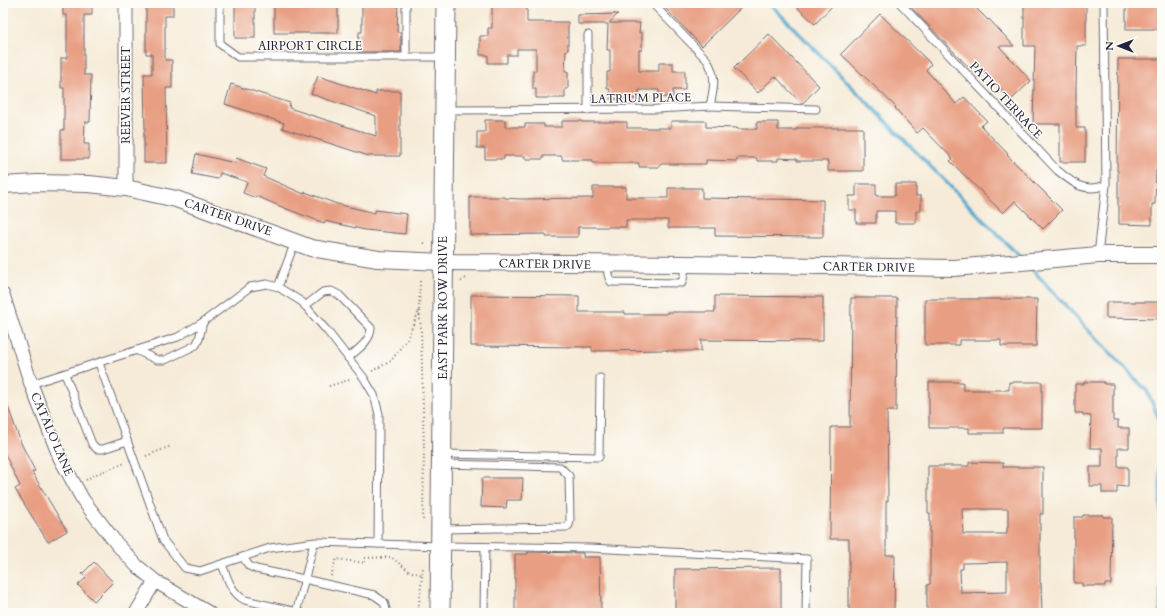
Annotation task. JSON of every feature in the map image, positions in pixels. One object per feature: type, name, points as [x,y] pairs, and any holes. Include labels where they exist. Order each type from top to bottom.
[{"type":"main road","name":"EAST PARK ROW DRIVE","points":[[440,613],[446,3]]},
{"type":"street","name":"REEVER STREET","points":[[126,3],[126,188]]},
{"type":"street","name":"CARTER DRIVE","points":[[3,185],[37,183],[89,184],[126,188],[176,199],[311,248],[378,259],[444,262],[954,268],[1098,255],[1162,255]]},
{"type":"street","name":"CATALO LANE","points":[[3,295],[31,384],[60,458],[82,500],[116,543],[137,566],[155,581],[209,613]]},
{"type":"street","points":[[136,613],[155,581]]},
{"type":"lane","name":"AIRPORT CIRCLE","points":[[220,3],[220,44],[238,57],[446,57]]},
{"type":"lane","points":[[406,3],[406,57]]},
{"type":"lane","points":[[652,3],[707,60],[713,70],[714,86],[710,106]]},
{"type":"lane","name":"PATIO TERRACE","points":[[900,3],[1057,170],[1076,184],[1086,189],[1098,188],[1106,185]]},
{"type":"lane","points":[[1098,255],[1106,185],[1104,3]]},
{"type":"lane","points":[[588,35],[588,110]]},
{"type":"lane","name":"LATRIUM PLACE","points":[[445,110],[657,109],[710,106],[816,109]]},
{"type":"lane","points":[[278,287],[296,242]]},
{"type":"lane","points":[[31,384],[178,337],[203,322],[250,287],[267,284],[278,287],[302,302],[364,378],[374,395],[379,414],[378,544]]},
{"type":"lane","points":[[305,306],[323,292],[331,291],[339,295],[371,328],[371,333],[365,343],[348,358]]},
{"type":"lane","points":[[136,350],[157,360],[165,360],[196,345],[199,340],[203,322]]},
{"type":"lane","points":[[99,363],[163,540],[185,568],[200,571],[270,548],[314,543],[378,544],[569,526],[569,476],[560,467],[442,459]]},
{"type":"lane","points":[[65,374],[92,444],[97,449],[103,449],[127,442]]},
{"type":"lane","points":[[442,459],[599,457],[600,378]]},
{"type":"lane","points":[[441,538],[485,547],[590,548],[807,559],[806,613]]},
{"type":"lane","points":[[222,564],[238,597],[244,600],[298,613],[304,579],[314,543]]},
{"type":"lane","points":[[484,613],[485,547]]},
{"type":"lane","points":[[242,557],[249,566],[256,569],[374,595],[384,602],[387,613]]},
{"type":"path","points":[[420,280],[419,311],[421,328],[424,450],[423,522]]},
{"type":"path","points":[[372,371],[391,360],[407,339],[419,311]]},
{"type":"path","points":[[329,386],[352,379]]},
{"type":"path","points":[[146,456],[171,446]]},
{"type":"path","points":[[84,482],[94,474],[125,463]]},
{"type":"path","points":[[333,569],[336,559],[365,563],[365,558],[391,556],[409,571],[422,574]]},
{"type":"path","points":[[418,613],[423,568]]},
{"type":"path","points":[[421,585],[425,586]]},
{"type":"building","points":[[63,3],[92,3],[92,15],[84,15],[84,75],[91,75],[90,122],[85,122],[84,144],[89,144],[89,159],[61,159],[61,130],[64,130],[64,88],[61,88],[61,58],[67,58],[67,15],[63,15]]},
{"type":"building","points":[[146,3],[173,3],[173,16],[165,16],[165,60],[172,60],[172,88],[166,88],[167,163],[144,163],[144,74],[152,74],[152,54],[146,54]]},
{"type":"building","points":[[235,3],[255,3],[255,38],[235,38]]},
{"type":"building","points":[[274,3],[338,3],[338,33],[274,33]]},
{"type":"building","points":[[362,3],[398,3],[397,32],[401,32],[401,52],[358,52],[359,32],[362,32]]},
{"type":"building","points":[[492,3],[527,3],[527,22],[568,22],[568,50],[566,50],[565,71],[568,71],[568,89],[565,89],[565,98],[536,98],[536,89],[533,89],[533,71],[536,71],[536,49],[517,49],[517,55],[507,55],[507,63],[488,63],[488,55],[480,55],[480,36],[488,36],[488,28],[492,28]]},
{"type":"building","points":[[660,3],[746,3],[702,46]]},
{"type":"building","points":[[793,3],[835,3],[815,24]]},
{"type":"building","points":[[907,3],[971,3],[988,20],[989,19],[1014,46],[999,46],[1031,81],[1011,100],[984,71],[978,77]]},
{"type":"building","points":[[1024,3],[1086,3],[1086,46],[1077,46],[1076,86],[1076,128],[1085,128],[1085,162],[1060,162],[1060,124],[1033,124],[1035,46],[1024,46]]},
{"type":"building","points":[[1126,3],[1162,3],[1162,29],[1126,29]]},
{"type":"building","points":[[618,14],[609,23],[640,23],[639,33],[642,33],[642,50],[639,50],[639,71],[659,71],[659,63],[673,63],[673,71],[685,71],[685,90],[673,90],[673,97],[659,97],[659,90],[639,90],[639,99],[610,99],[610,89],[607,89],[607,72],[610,72],[610,50],[607,50],[608,24],[578,24],[578,15]]},
{"type":"building","points":[[880,14],[931,64],[926,70],[956,104],[964,97],[987,121],[981,126],[1008,154],[1007,155],[1062,210],[1043,229],[1015,201],[1003,213],[950,161],[953,159],[923,128],[917,133],[895,108],[896,107],[841,54]]},
{"type":"building","points":[[769,34],[819,86],[802,104],[775,76],[758,93],[734,68]]},
{"type":"building","points":[[1118,59],[1162,59],[1162,171],[1156,171],[1155,204],[1152,204],[1152,225],[1119,224],[1117,171]]},
{"type":"building","points":[[318,76],[376,95],[376,91],[400,91],[400,156],[369,156],[282,128],[284,123],[225,104],[231,84],[290,103],[289,108],[376,136],[376,116],[311,94]]},
{"type":"building","points":[[485,120],[505,120],[505,127],[525,127],[525,124],[544,124],[544,127],[562,127],[562,121],[582,121],[627,122],[627,128],[671,128],[671,121],[706,121],[706,127],[737,129],[757,129],[757,122],[778,122],[778,130],[797,130],[797,128],[863,128],[863,171],[828,171],[828,161],[797,161],[797,159],[778,158],[778,161],[757,161],[757,158],[737,158],[737,161],[706,160],[706,164],[660,164],[660,167],[639,167],[639,163],[593,163],[593,160],[562,160],[562,156],[543,156],[543,159],[525,159],[525,156],[504,156],[504,159],[485,159],[485,148],[477,148],[477,132],[485,132]]},
{"type":"building","points":[[196,154],[235,163],[236,158],[266,169],[263,176],[304,194],[305,192],[337,204],[375,213],[375,210],[407,214],[405,234],[365,230],[325,221],[324,223],[256,196],[256,198],[243,193],[247,182],[220,173],[218,179],[192,174]]},
{"type":"building","points":[[856,184],[876,184],[876,196],[895,196],[895,184],[916,184],[916,196],[921,196],[921,211],[916,211],[916,223],[895,223],[895,211],[876,211],[876,223],[856,223],[856,210],[849,210],[849,196],[856,196]]},
{"type":"building","points":[[593,187],[626,187],[626,198],[668,198],[668,188],[702,188],[702,198],[823,200],[823,237],[715,236],[715,228],[668,228],[668,220],[626,220],[626,227],[578,227],[578,237],[546,237],[546,234],[470,235],[470,197],[505,197],[520,199],[593,198]]},
{"type":"building","points":[[471,295],[579,296],[579,312],[625,312],[625,314],[715,312],[715,296],[823,297],[823,341],[701,340],[701,351],[592,351],[592,347],[471,346]]},
{"type":"building","points":[[851,298],[897,298],[896,411],[887,411],[888,501],[886,501],[886,555],[895,555],[894,613],[849,613],[849,539],[830,539],[831,427],[850,427]]},
{"type":"building","points":[[925,299],[1037,299],[1036,346],[1001,346],[1001,340],[959,340],[959,345],[925,345]]},
{"type":"building","points":[[1106,302],[1162,302],[1162,319],[1106,318]]},
{"type":"building","points":[[929,382],[963,382],[963,390],[1009,390],[1009,382],[1042,382],[1042,428],[1003,428],[1003,433],[969,433],[969,428],[929,428]]},
{"type":"building","points":[[1084,382],[1104,382],[1104,384],[1113,384],[1113,421],[1118,421],[1118,428],[1129,428],[1129,448],[1118,448],[1118,467],[1128,467],[1128,487],[1117,486],[1117,493],[1102,493],[1102,486],[1090,486],[1090,467],[1102,467],[1102,448],[1090,448],[1091,416],[1083,415],[1083,413],[1075,413],[1075,384],[1084,384]]},
{"type":"building","points":[[3,396],[21,443],[35,471],[32,472],[67,531],[48,542],[15,489],[20,486],[3,450]]},
{"type":"building","points":[[969,462],[1003,463],[1003,467],[1043,467],[1043,514],[1040,514],[1040,583],[1042,613],[927,613],[927,585],[930,584],[930,513],[928,513],[928,466],[969,466]],"holes":[[[962,509],[1008,509],[1007,534],[963,534]],[[1007,562],[1007,592],[961,593],[960,569],[963,569],[963,563]]]},
{"type":"building","points":[[482,478],[523,478],[522,500],[507,500],[506,508],[481,507]]},
{"type":"building","points":[[1083,515],[1103,515],[1103,517],[1112,517],[1111,584],[1105,584],[1105,586],[1082,586],[1082,583],[1074,583],[1074,517],[1083,517]]},
{"type":"building","points":[[528,552],[583,553],[583,557],[600,557],[601,613],[515,613],[515,554],[528,554]]},
{"type":"building","points":[[94,562],[113,582],[94,601],[78,585],[86,578],[82,574]]},
{"type":"building","points":[[781,568],[781,613],[675,613],[675,569]]},
{"type":"waterway","points":[[769,3],[1020,257]]},
{"type":"waterway","points":[[1029,266],[1147,391],[1160,421],[1160,613]]}]
